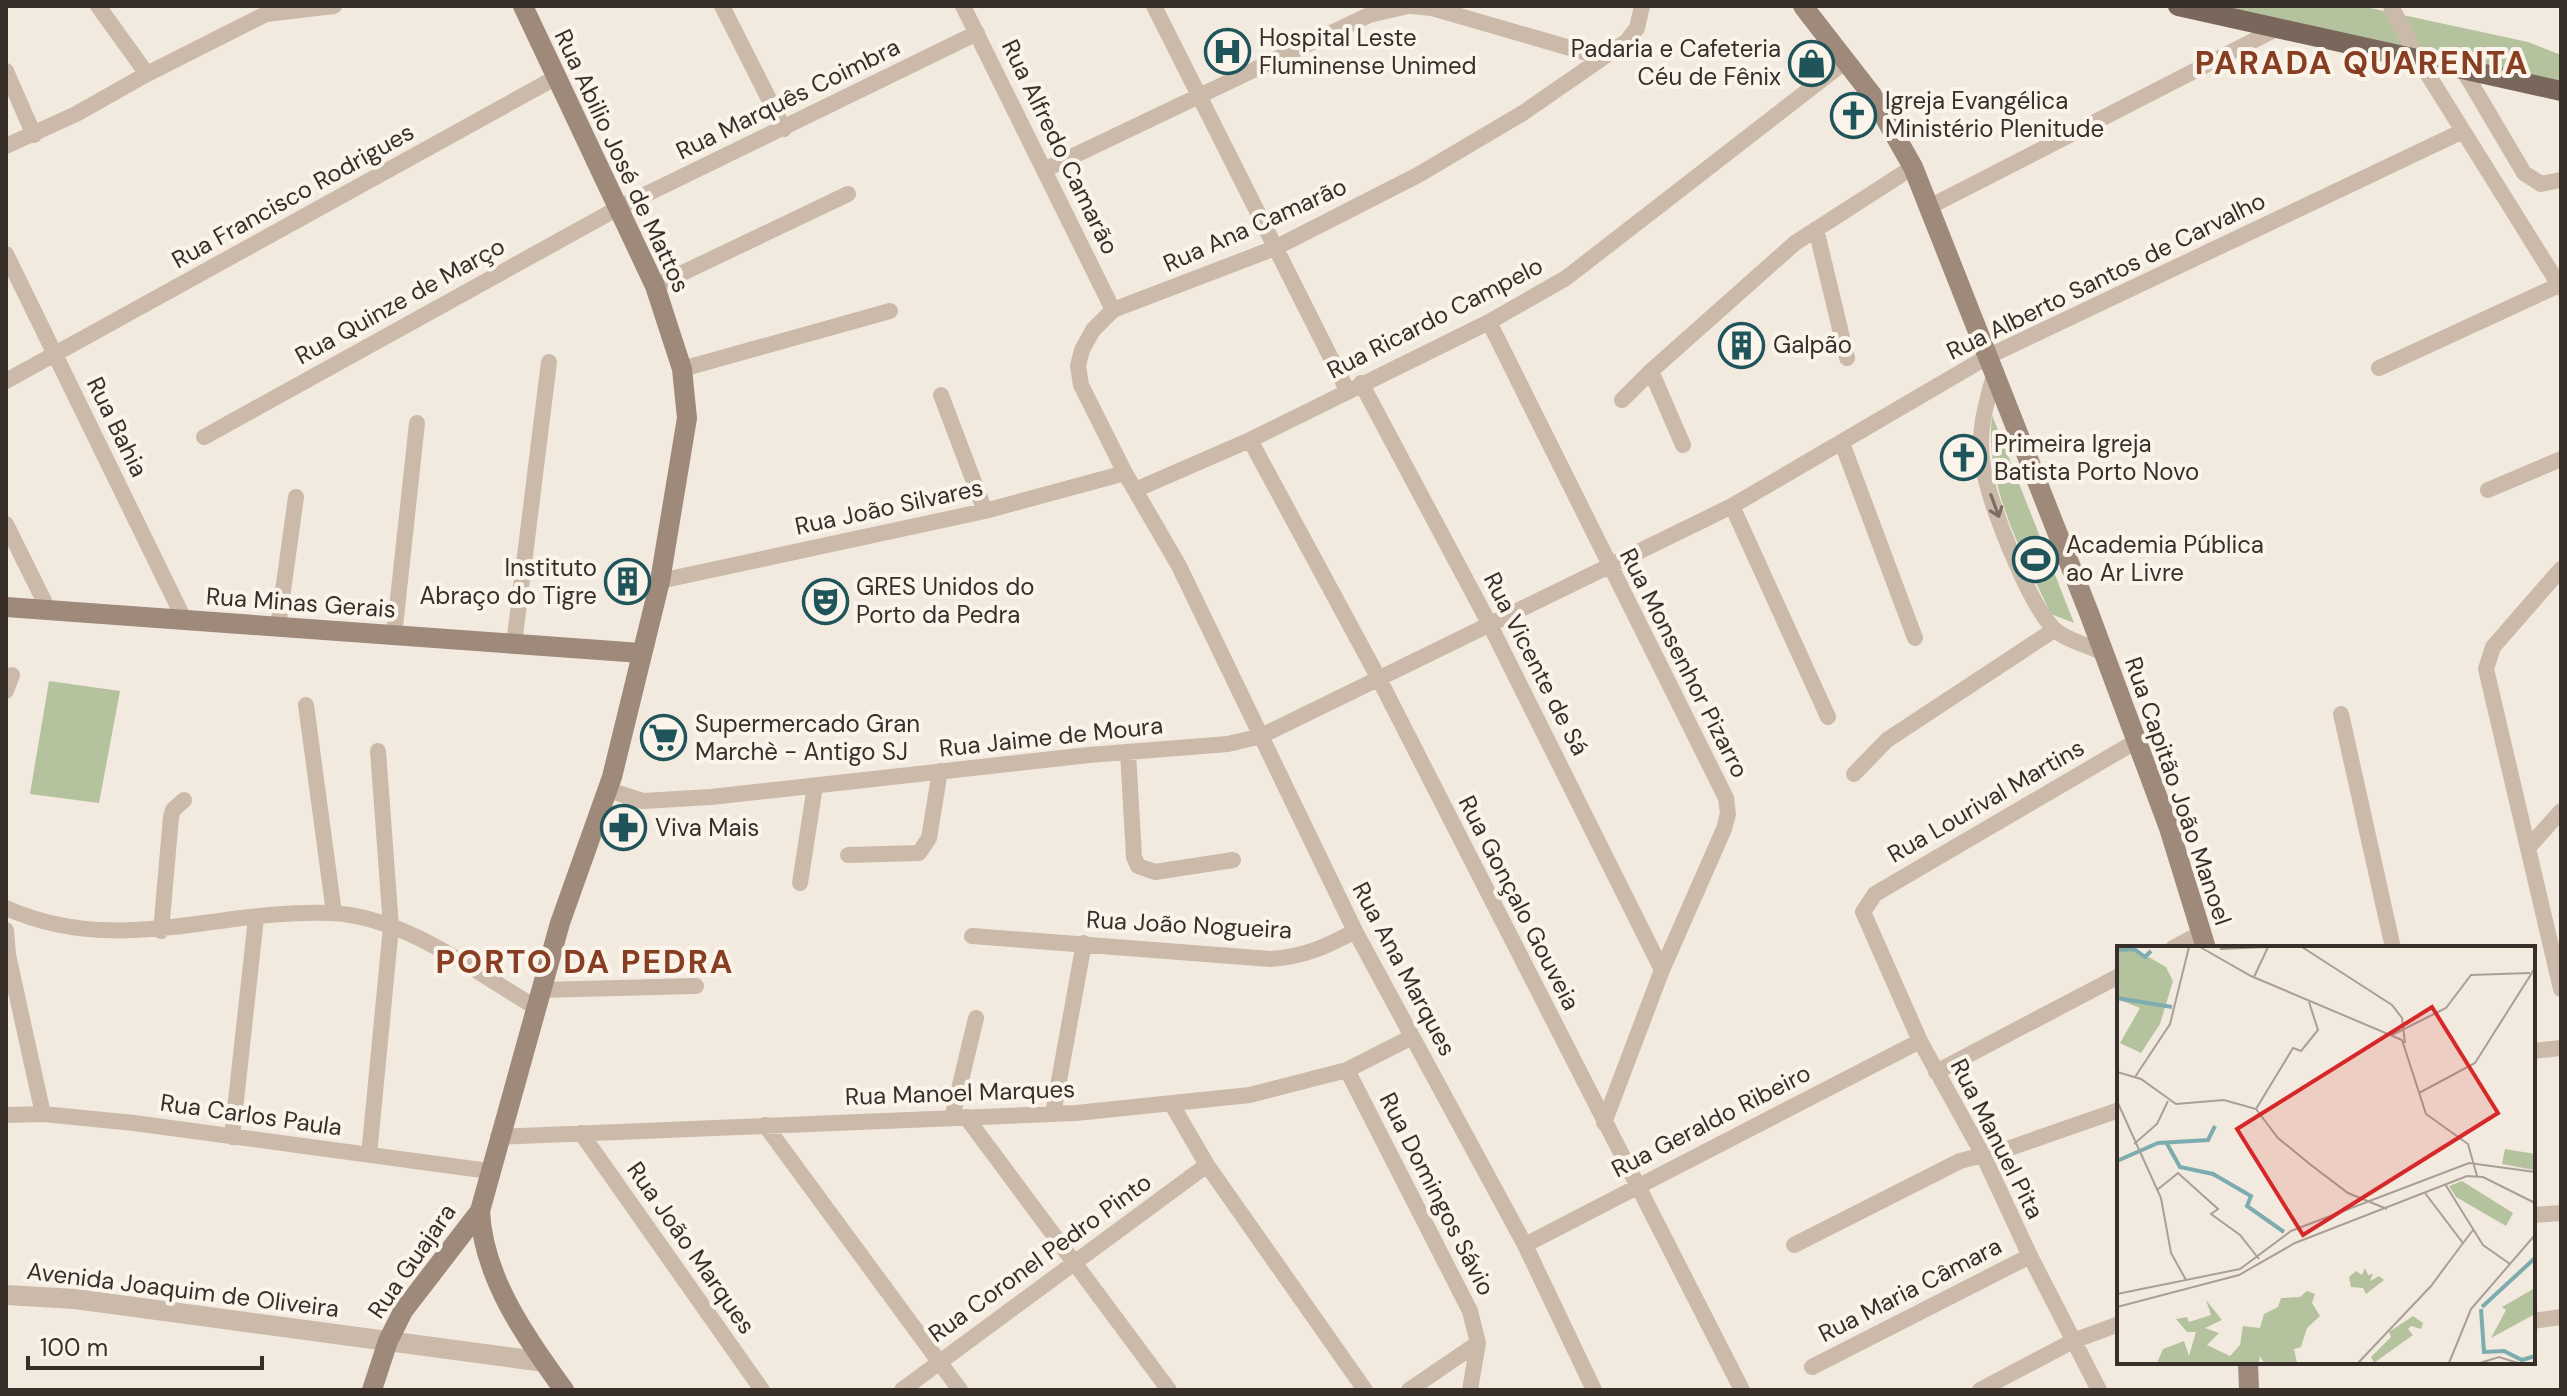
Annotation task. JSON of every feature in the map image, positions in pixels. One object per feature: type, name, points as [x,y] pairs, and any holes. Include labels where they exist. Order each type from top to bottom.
[{"type":"main road","name":"Rua Abilio José de Mattos","points":[[523,6],[655,286],[682,369],[687,418],[660,581],[608,790],[560,923],[498,1137],[480,1211],[486,1257],[544,1362],[564,1390]]},
{"type":"main road","name":"Rua Capitão João Manoel","points":[[1803,6],[1872,95],[1913,167],[2061,539],[2169,828],[2204,940]]},
{"type":"main road","points":[[2178,6],[2561,91]]},
{"type":"main road","name":"Rua Minas Gerais","points":[[6,607],[641,653]]},
{"type":"main road","name":"Rua Guajara","points":[[372,1390],[388,1341],[403,1311],[480,1211]]},
{"type":"main road","points":[[2248,1364],[2249,1390]]},
{"type":"street","points":[[98,6],[147,74]]},
{"type":"street","points":[[6,146],[34,135],[261,10],[334,6]]},
{"type":"street","points":[[722,6],[784,129]]},
{"type":"street","name":"Rua Alfredo Camarão","points":[[963,6],[1113,310]]},
{"type":"street","name":"Rua Vicente de Sá","points":[[1154,6],[1275,248],[1489,623],[1662,970]]},
{"type":"street","name":"Rua Ana Camarão","points":[[1113,310],[1275,248],[1470,145],[1627,41],[1637,28],[1642,6]]},
{"type":"street","points":[[2379,368],[2560,287],[2417,57],[2391,6]]},
{"type":"street","points":[[1046,169],[1387,8],[1432,8],[1601,57]]},
{"type":"street","points":[[1929,207],[2278,28]]},
{"type":"street","name":"Rua Marquês Coimbra","points":[[620,207],[977,33]]},
{"type":"street","name":"Rua Ricardo Campelo","points":[[1135,490],[1250,440],[1489,322],[1566,278],[1846,61]]},
{"type":"street","points":[[2462,68],[2524,173],[2541,184],[2561,180]]},
{"type":"street","points":[[6,71],[34,135]]},
{"type":"street","name":"Rua Francisco Rodrigues","points":[[6,381],[555,78]]},
{"type":"street","name":"Rua Alberto Santos de Carvalho","points":[[1489,623],[1732,506],[1842,443],[1990,366],[2463,131]]},
{"type":"street","points":[[1622,400],[1789,248],[1913,167]]},
{"type":"street","points":[[655,286],[848,194]]},
{"type":"street","name":"Rua Quinze de Março","points":[[204,437],[620,207]]},
{"type":"street","points":[[1816,229],[1847,358]]},
{"type":"street","name":"Rua Bahia","points":[[6,254],[185,621]]},
{"type":"street","points":[[1113,310],[1093,330],[1078,366],[1081,385],[1135,490]]},
{"type":"street","points":[[682,369],[890,311]]},
{"type":"street","name":"Rua Monsenhor Pizarro","points":[[1489,322],[1608,566],[1719,783],[1728,814],[1662,970],[1604,1123]]},
{"type":"street","points":[[514,644],[549,362]]},
{"type":"street","points":[[1854,774],[1887,740],[2054,630],[2014,554],[1992,501],[1982,461],[1982,418],[1990,366]]},
{"type":"street","points":[[1651,371],[1683,445]]},
{"type":"street","points":[[941,395],[985,511]]},
{"type":"street","points":[[394,636],[417,423]]},
{"type":"street","name":"Rua Gonçalo Gouveia","points":[[1250,440],[1378,677],[1742,1390]]},
{"type":"street","points":[[1842,443],[1915,638]]},
{"type":"street","points":[[2488,490],[2561,459]]},
{"type":"street","name":"Rua João Silvares","points":[[660,581],[985,511],[1125,473]]},
{"type":"street","name":"Rua Ana Marques","points":[[1135,490],[1179,566],[1355,931],[1525,1245],[1594,1390]]},
{"type":"street","points":[[278,627],[296,497]]},
{"type":"street","points":[[1732,506],[1828,717]]},
{"type":"street","points":[[6,524],[49,611]]},
{"type":"street","points":[[2561,569],[2488,656],[2488,683],[2561,989]]},
{"type":"street","name":"Rua Jaime de Moura","points":[[608,790],[643,801],[1228,744],[1261,736],[1489,623]]},
{"type":"street","name":"Rua Capitão João Manoel","points":[[2054,630],[2101,652]]},
{"type":"street","points":[[6,691],[12,675]]},
{"type":"street","points":[[306,705],[334,913]]},
{"type":"street","points":[[2341,714],[2393,946]]},
{"type":"street","name":"Rua Lourival Martins","points":[[1865,906],[1875,894],[2135,742]]},
{"type":"street","points":[[369,1155],[391,927],[378,751]]},
{"type":"street","points":[[1128,752],[1134,857],[1138,866],[1155,872],[1233,860]]},
{"type":"street","points":[[848,855],[919,853],[929,838],[940,771]]},
{"type":"street","points":[[800,883],[815,786]]},
{"type":"street","points":[[161,931],[171,817],[173,810],[184,800]]},
{"type":"street","points":[[2528,848],[2561,811]]},
{"type":"street","name":"Rua Manuel Pita","points":[[1865,906],[1865,923],[1920,1041],[1983,1155],[2030,1256],[2099,1390]]},
{"type":"street","points":[[6,908],[31,919],[85,930],[161,931],[256,918],[334,913],[391,927],[538,998],[696,986]]},
{"type":"street","points":[[232,1137],[256,918]]},
{"type":"street","points":[[6,930],[7,955],[43,1114]]},
{"type":"street","name":"Rua João Nogueira","points":[[972,936],[1270,959],[1296,958],[1321,950],[1355,931]]},
{"type":"street","points":[[2181,946],[2204,940]]},
{"type":"street","points":[[1053,1114],[1084,943]]},
{"type":"street","points":[[1936,1072],[2117,977]]},
{"type":"street","points":[[976,1018],[959,1117],[1169,1390]]},
{"type":"street","name":"Rua Manoel Marques","points":[[498,1137],[1053,1114],[1250,1095],[1347,1070],[1412,1037]]},
{"type":"street","name":"Rua Geraldo Ribeiro","points":[[1525,1245],[1634,1177],[1920,1041]]},
{"type":"street","points":[[2535,1051],[2561,1048]]},
{"type":"street","name":"Rua Domingos Sávio","points":[[1347,1070],[1470,1311],[1478,1343],[1470,1390]]},
{"type":"street","points":[[1171,1103],[1207,1165],[1365,1390]]},
{"type":"street","points":[[1794,1245],[1940,1169],[2117,1111]]},
{"type":"street","name":"Rua Carlos Paula","points":[[6,1115],[43,1114],[489,1171]]},
{"type":"street","points":[[765,1125],[960,1390]]},
{"type":"street","name":"Rua João Marques","points":[[581,1133],[762,1390]]},
{"type":"street","name":"Rua Coronel Pedro Pinto","points":[[902,1390],[1207,1165]]},
{"type":"street","points":[[2535,1215],[2561,1213]]},
{"type":"street","name":"Rua Maria Câmara","points":[[1812,1367],[2030,1256]]},
{"type":"street","name":"Avenida Joaquim de Oliveira","points":[[6,1295],[75,1299],[544,1362]]},
{"type":"street","points":[[2535,1321],[2561,1317]]},
{"type":"street","points":[[1980,1390],[2073,1341],[2117,1325]]},
{"type":"street","points":[[1409,1390],[1478,1343]]},
{"type":"green space","points":[[2193,6],[2361,6],[2528,42],[2561,55],[2561,82]]},
{"type":"green space","points":[[1992,415],[2074,623],[2051,614],[2017,543],[1994,467]]},
{"type":"green space","points":[[49,681],[120,691],[99,803],[30,794]]},
{"type":"place","name":"Hospital Leste Fluminense Unimed","points":[[1228,52]]},
{"type":"place","name":"Padaria e Cafeteria Céu de Fênix","points":[[1812,63]]},
{"type":"place","name":"Igreja Evangélica Ministério Plenitude","points":[[1854,115]]},
{"type":"place","name":"Galpão","points":[[1742,345]]},
{"type":"place","name":"Primeira Igreja Batista Porto Novo","points":[[1963,458]]},
{"type":"place","name":"Academia Pública ao Ar Livre","points":[[2035,559]]},
{"type":"place","name":"Instituto Abraço do Tigre","points":[[628,582]]},
{"type":"place","name":"GRES Unidos do Porto da Pedra","points":[[825,601]]},
{"type":"place","name":"Supermercado Gran Marchè - Antigo SJ","points":[[664,738]]},
{"type":"place","name":"Viva Mais","points":[[624,828]]},
{"type":"district","name":"PARADA QUARENTA","points":[[2362,63]]},
{"type":"district","name":"PORTO DA PEDRA","points":[[585,962]]}]
